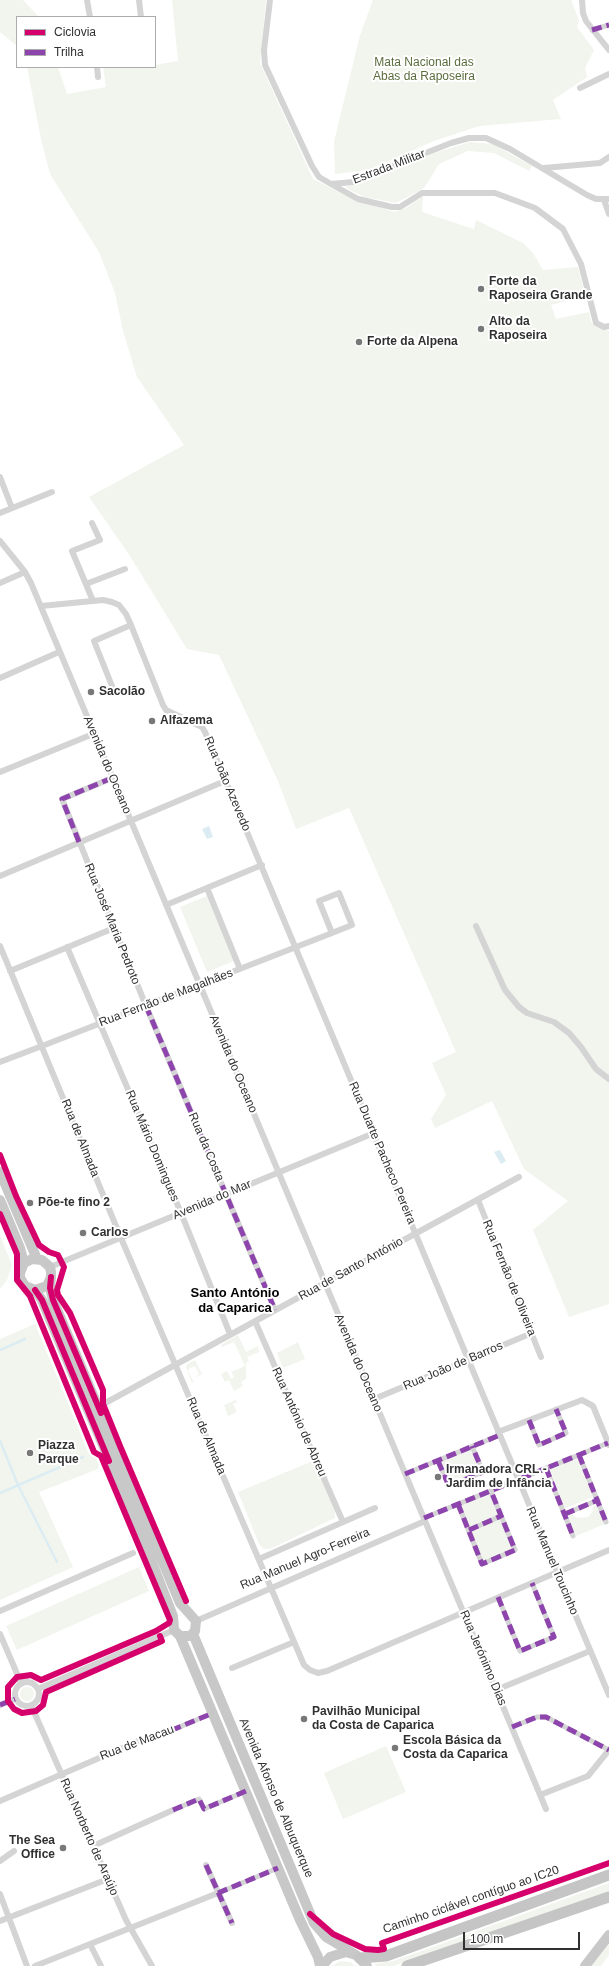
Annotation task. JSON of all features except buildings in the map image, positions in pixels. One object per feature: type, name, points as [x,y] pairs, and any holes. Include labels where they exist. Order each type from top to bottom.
[{"type":"highway","points":[[361,1960],[386,1956],[609,1875]]},
{"type":"highway","points":[[407,1966],[609,1897]]},
{"type":"main road","points":[[0,1172],[37,1259]]},
{"type":"main road","name":"Avenida Afonso de Albuquerque","points":[[0,1200],[20,1248],[24,1263],[20,1273],[20,1278],[25,1286],[35,1290],[42,1300],[146,1547],[172,1612],[176,1630],[213,1712],[307,1938],[318,1957],[321,1966]]},
{"type":"main road","points":[[24,1263],[37,1259],[42,1260],[50,1272],[50,1288],[54,1300],[180,1603],[193,1618],[196,1628],[193,1634],[187,1637],[176,1630]]},
{"type":"main road","points":[[35,1290],[47,1286],[50,1272]]},
{"type":"main road","name":"Rua Manuel Agro-Ferreira","points":[[176,1630],[180,1615],[193,1618]]},
{"type":"main road","name":"Avenida Afonso de Albuquerque","points":[[193,1634],[314,1923],[326,1936],[361,1960]]},
{"type":"main road","points":[[585,1966],[609,1935]]},
{"type":"main road","points":[[321,1966],[326,1960],[335,1954],[346,1952],[361,1960]]},
{"type":"street","points":[[87,0],[90,16]]},
{"type":"street","points":[[139,0],[141,16]]},
{"type":"street","points":[[270,0],[264,50],[265,65],[312,166],[319,177],[358,199],[392,207],[400,207],[422,193],[495,193],[535,208],[563,229],[581,264],[596,323],[604,327],[609,326]]},
{"type":"street","points":[[582,0],[583,13],[592,30],[609,50]]},
{"type":"street","points":[[592,30],[609,25]]},
{"type":"street","points":[[96,68],[98,77]]},
{"type":"street","points":[[580,88],[609,74]]},
{"type":"street","name":"Estrada Militar","points":[[331,184],[353,182],[451,143],[469,138],[486,138],[510,149],[544,168],[587,195],[607,200]]},
{"type":"street","points":[[544,168],[600,163],[609,157]]},
{"type":"street","points":[[607,200],[609,214]]},
{"type":"street","points":[[0,477],[12,508]]},
{"type":"street","points":[[0,513],[52,492]]},
{"type":"street","points":[[92,524],[100,540],[72,551],[93,601]]},
{"type":"street","name":"Avenida do Oceano","points":[[0,541],[25,572],[41,606],[93,734],[425,1519]]},
{"type":"street","points":[[86,584],[125,569]]},
{"type":"street","points":[[0,583],[25,572]]},
{"type":"street","name":"Rua João Azevedo","points":[[41,606],[93,601],[112,602],[119,606],[126,614],[132,625],[166,710],[202,727],[296,947]]},
{"type":"street","points":[[112,686],[94,641],[132,625]]},
{"type":"street","points":[[0,678],[59,652]]},
{"type":"street","points":[[0,772],[93,734]]},
{"type":"street","name":"Rua José Maria Pedroto","points":[[112,778],[62,799],[146,1006]]},
{"type":"street","points":[[0,876],[225,781]]},
{"type":"street","points":[[166,905],[262,865]]},
{"type":"street","points":[[207,888],[240,969]]},
{"type":"street","name":"Rua Fernão de Magalhães","points":[[0,1062],[200,985],[240,969],[332,933],[352,925],[339,893],[319,901],[332,933]]},
{"type":"street","points":[[476,926],[505,990],[519,1007],[532,1015],[554,1022],[569,1033],[581,1047],[596,1069],[609,1079]]},
{"type":"street","points":[[10,971],[114,928]]},
{"type":"street","name":"Rua de Almada","points":[[0,946],[121,1238],[272,1588],[304,1666],[310,1670],[323,1672],[609,1550]]},
{"type":"street","name":"Rua Mário Domingues","points":[[67,947],[181,1213],[230,1334]]},
{"type":"street","name":"Rua Duarte Pacheco Pereira","points":[[296,947],[468,1359]]},
{"type":"street","name":"Rua da Costa","points":[[146,1006],[275,1310]]},
{"type":"street","name":"Avenida do Mar","points":[[50,1272],[121,1238],[374,1133]]},
{"type":"street","name":"Rua de Santo António","points":[[98,1407],[519,1177]]},
{"type":"street","name":"Rua Fernão de Oliveira","points":[[478,1200],[541,1357]]},
{"type":"street","name":"Rua António de Abreu","points":[[255,1321],[343,1522]]},
{"type":"street","name":"Rua João de Barros","points":[[374,1399],[532,1333]]},
{"type":"street","name":"Rua Manuel Toucinho","points":[[468,1359],[609,1695]]},
{"type":"street","points":[[406,1474],[529,1420],[582,1400],[592,1406],[608,1441],[425,1519]]},
{"type":"street","points":[[529,1420],[539,1444],[566,1433],[556,1409]]},
{"type":"street","points":[[438,1460],[449,1486],[483,1472],[472,1446]]},
{"type":"street","points":[[579,1454],[606,1522]]},
{"type":"street","points":[[546,1468],[573,1536]]},
{"type":"street","points":[[458,1504],[482,1564],[515,1550],[490,1490]]},
{"type":"street","points":[[564,1514],[598,1500]]},
{"type":"street","points":[[259,1559],[375,1508]]},
{"type":"street","points":[[468,1530],[501,1516]]},
{"type":"street","name":"Rua Manuel Agro-Ferreira","points":[[193,1618],[272,1588],[425,1519]]},
{"type":"street","name":"Rua Jerónimo Dias","points":[[425,1519],[546,1809]]},
{"type":"street","points":[[0,1611],[133,1553]]},
{"type":"street","points":[[498,1597],[520,1651],[547,1640],[554,1637],[532,1583]]},
{"type":"street","points":[[38,1689],[176,1630]]},
{"type":"street","points":[[0,1634],[21,1683]]},
{"type":"street","points":[[232,1668],[294,1642]]},
{"type":"street","points":[[496,1690],[590,1651]]},
{"type":"street","points":[[21,1683],[32,1683],[38,1689],[38,1698],[31,1705],[21,1705],[15,1699],[15,1690],[21,1683]]},
{"type":"street","points":[[0,1705],[15,1699]]},
{"type":"street","name":"Rua Norberto de Araújo","points":[[31,1705],[130,1928],[152,1966]]},
{"type":"street","name":"Rua de Macau","points":[[0,1801],[143,1739],[153,1738],[213,1712]]},
{"type":"street","points":[[512,1727],[537,1717],[546,1717],[609,1750],[588,1776],[540,1795]]},
{"type":"street","points":[[93,1846],[199,1799],[204,1809],[246,1791]]},
{"type":"street","points":[[0,1860],[14,1851]]},
{"type":"street","points":[[206,1866],[232,1924]]},
{"type":"street","points":[[35,1966],[278,1868]]},
{"type":"street","points":[[0,1921],[108,1879]]},
{"type":"street","points":[[0,1894],[27,1966]]},
{"type":"street","points":[[90,1944],[101,1966]]},
{"type":"green space","points":[[0,0],[23,0],[38,16],[16,16],[16,45],[0,32]]},
{"type":"green space","points":[[172,0],[266,0],[260,63],[313,179],[343,194],[394,212],[406,208],[423,196],[422,212],[474,229],[476,220],[523,243],[533,253],[543,270],[578,267],[585,296],[551,305],[556,319],[589,312],[591,322],[596,327],[609,331],[609,1304],[569,1317],[533,1230],[568,1201],[524,1169],[492,1101],[435,1128],[431,1119],[446,1095],[432,1063],[456,1052],[349,808],[296,829],[278,781],[219,655],[187,649],[130,556],[89,497],[184,445],[137,377],[123,331],[115,293],[99,252],[50,174],[41,139],[27,68],[58,68],[67,94],[106,87],[103,68],[156,68],[156,65],[178,61]]},
{"type":"green space","name":"Mata Nacional das Abas da Raposeira","points":[[373,0],[571,0],[579,20],[577,27],[594,50],[585,68],[587,77],[553,100],[561,119],[479,126],[434,141],[368,170],[335,174],[334,142],[360,35]]},
{"type":"green space","points":[[470,142],[493,144],[532,166],[529,171],[494,153],[468,151],[439,164],[424,188],[396,203],[364,197],[346,188],[347,186],[359,184],[378,177],[435,153]]},
{"type":"green space","points":[[207,896],[234,961],[207,972],[180,907]]},
{"type":"green space","points":[[0,1235],[12,1265],[7,1280],[0,1289]]},
{"type":"green space","points":[[35,1324],[88,1452],[90,1456],[96,1458],[99,1466],[98,1469],[39,1492],[73,1567],[0,1600],[0,1339]]},
{"type":"green space","points":[[238,1335],[246,1352],[258,1346],[259,1352],[247,1357],[249,1361],[246,1363],[246,1379],[241,1382],[243,1386],[234,1391],[229,1380],[225,1382],[221,1374],[227,1371],[231,1379],[234,1377],[231,1372],[245,1366],[234,1342],[222,1347],[221,1345]]},
{"type":"green space","points":[[298,1342],[305,1359],[283,1368],[277,1353]]},
{"type":"green space","points":[[195,1360],[202,1374],[195,1378],[199,1374],[195,1366],[190,1368],[188,1371],[194,1382],[192,1383],[186,1367],[187,1364]]},
{"type":"green space","points":[[236,1400],[237,1402],[233,1404],[237,1412],[228,1416],[224,1405]]},
{"type":"green space","points":[[472,1446],[483,1472],[449,1486],[438,1461]]},
{"type":"green space","points":[[576,1456],[593,1497],[565,1508],[549,1467]]},
{"type":"green space","points":[[313,1461],[335,1511],[335,1518],[270,1549],[264,1549],[259,1544],[238,1492]]},
{"type":"green space","points":[[491,1491],[515,1550],[482,1564],[458,1504]]},
{"type":"green space","points":[[597,1505],[605,1524],[576,1536],[568,1516],[572,1514],[577,1518],[588,1517],[593,1511],[592,1507]]},
{"type":"green space","points":[[139,1567],[149,1591],[17,1650],[6,1626]]},
{"type":"green space","points":[[27,1687],[32,1689],[34,1694],[32,1699],[27,1701],[22,1699],[20,1694],[22,1689]]},
{"type":"green space","points":[[386,1746],[406,1792],[343,1819],[324,1773]]},
{"type":"green space","points":[[609,1883],[609,1893],[413,1958],[394,1966],[376,1966],[374,1964],[393,1961]]},
{"type":"green space","points":[[609,1941],[609,1955],[601,1966],[591,1966]]},
{"type":"green space","points":[[340,1961],[350,1962],[356,1966],[332,1966]]},
{"type":"shaded area","points":[[209,826],[213,837],[207,839],[202,829]]},
{"type":"shaded area","points":[[500,1150],[506,1161],[501,1164],[494,1152]]},
{"type":"waterway","points":[[0,1350],[25,1339]]},
{"type":"waterway","points":[[0,1441],[18,1485],[57,1562]]},
{"type":"waterway","points":[[0,1493],[83,1457]]},
{"type":"marked path","points":[[592,30],[609,25]]},
{"type":"marked path","points":[[79,842],[62,799],[112,778]]},
{"type":"marked path","points":[[146,1006],[275,1310]]},
{"type":"marked path","points":[[529,1420],[539,1445],[566,1433],[556,1409]]},
{"type":"marked path","points":[[405,1474],[500,1435]]},
{"type":"marked path","points":[[424,1518],[608,1443]]},
{"type":"marked path","points":[[438,1461],[449,1486],[483,1472],[472,1446]]},
{"type":"marked path","points":[[579,1455],[606,1522]]},
{"type":"marked path","points":[[546,1468],[573,1536]]},
{"type":"marked path","points":[[458,1504],[482,1564],[515,1550],[491,1491]]},
{"type":"marked path","points":[[565,1514],[598,1500]]},
{"type":"marked path","points":[[469,1530],[501,1516]]},
{"type":"marked path","points":[[498,1597],[520,1651],[554,1637],[532,1583]]},
{"type":"marked path","points":[[0,1705],[15,1699]]},
{"type":"marked path","points":[[143,1739],[153,1738],[213,1713]]},
{"type":"marked path","points":[[512,1727],[537,1717],[546,1717],[609,1750]]},
{"type":"marked path","points":[[173,1810],[199,1799],[204,1809],[246,1791]]},
{"type":"marked path","points":[[206,1865],[232,1923]]},
{"type":"marked path","points":[[218,1893],[278,1868]]},
{"type":"cycle path","points":[[0,1155],[16,1196],[39,1245],[49,1252],[58,1255],[64,1267],[57,1290],[58,1295],[70,1313],[103,1390],[103,1404],[186,1601]]},
{"type":"cycle path","points":[[0,1214],[17,1254],[17,1280],[30,1296],[94,1452],[101,1456],[170,1620],[169,1623],[156,1631],[41,1680],[31,1675],[17,1677],[8,1687],[8,1701],[14,1709],[22,1713],[36,1711],[43,1705],[46,1692],[162,1641],[160,1636]]},
{"type":"cycle path","points":[[51,1277],[50,1288],[53,1300],[101,1413]]},
{"type":"cycle path","points":[[35,1290],[42,1300],[109,1461]]},
{"type":"cycle path","name":"Caminho ciclável contíguo ao IC20","points":[[310,1914],[333,1934],[365,1949],[384,1949],[382,1943],[609,1863]]},
{"type":"place","name":"Forte da Raposeira Grande","points":[[481,289]]},
{"type":"place","name":"Alto da Raposeira","points":[[481,329]]},
{"type":"place","name":"Forte da Alpena","points":[[359,342]]},
{"type":"place","name":"Sacolão","points":[[91,692]]},
{"type":"place","name":"Alfazema","points":[[152,721]]},
{"type":"place","name":"Põe-te fino 2","points":[[30,1203]]},
{"type":"place","name":"Carlos","points":[[83,1233]]},
{"type":"place","name":"Piazza Parque","points":[[30,1453]]},
{"type":"place","name":"Irmanadora CRL - Jardim de Infância","points":[[438,1477]]},
{"type":"place","name":"Pavilhão Municipal da Costa de Caparica","points":[[304,1719]]},
{"type":"place","name":"Escola Básica da Costa da Caparica","points":[[395,1748]]},
{"type":"place","name":"The Sea Office","points":[[63,1848]]},
{"type":"district","name":"Santo António da Caparica","points":[[235,1300]]}]
